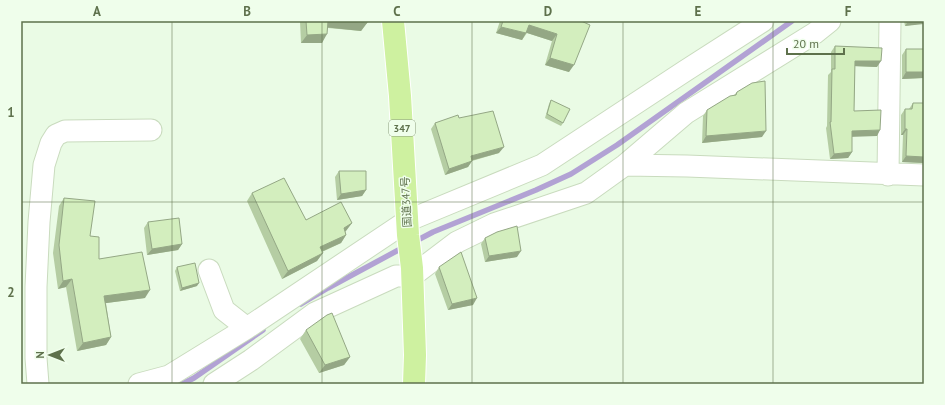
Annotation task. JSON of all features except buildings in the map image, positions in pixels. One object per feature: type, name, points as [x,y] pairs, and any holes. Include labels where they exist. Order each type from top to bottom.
[{"type":"highway","name":"国道347号","points":[[393,21],[400,96],[412,272],[415,355],[414,384]]},
{"type":"street","points":[[139,384],[169,376],[408,228],[542,165],[763,21]]},
{"type":"street","points":[[214,384],[251,360],[315,313],[396,276],[412,272],[457,242],[494,224],[586,193],[625,165],[686,113],[815,33],[830,21]]},
{"type":"street","points":[[888,174],[890,21]]},
{"type":"street","points":[[38,384],[36,358],[36,287],[39,222],[44,165],[52,143],[56,135],[65,131],[151,130]]},
{"type":"street","points":[[625,165],[687,166],[924,176]]},
{"type":"street","points":[[209,270],[224,310],[246,328]]},
{"type":"waterway","points":[[414,242],[433,232],[571,174],[617,145],[792,21]]},
{"type":"waterway","points":[[301,304],[404,247]]},
{"type":"waterway","points":[[182,384],[194,378],[263,330]]}]
